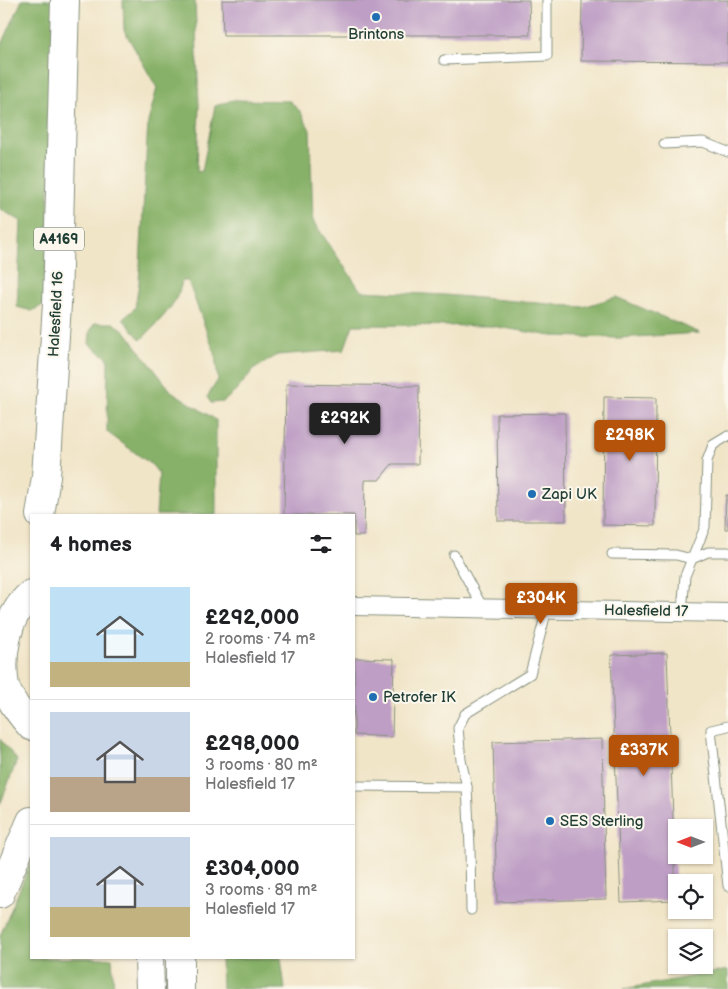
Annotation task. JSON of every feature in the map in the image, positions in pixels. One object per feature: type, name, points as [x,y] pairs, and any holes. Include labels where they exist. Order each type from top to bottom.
[{"type":"main road","name":"Halesfield 16","points":[[40,514],[46,477],[57,304],[64,0]]},
{"type":"main road","name":"Halesfield 16","points":[[46,477],[56,514]]},
{"type":"main road","points":[[30,590],[6,619],[1,662],[2,684],[16,710],[30,725]]},
{"type":"main road","points":[[0,894],[30,824]]},
{"type":"main road","points":[[150,959],[150,989]]},
{"type":"main road","points":[[180,959],[180,989]]},
{"type":"street","name":"Halesfield 17","points":[[355,606],[728,612]]},
{"type":"lane","points":[[444,60],[547,56],[547,0]]},
{"type":"lane","points":[[664,144],[702,142],[728,152]]},
{"type":"lane","points":[[682,612],[684,576],[705,527],[707,461],[713,445],[728,436]]},
{"type":"lane","points":[[612,554],[676,555],[692,559],[708,552],[728,552]]},
{"type":"lane","points":[[454,555],[483,608]]},
{"type":"lane","points":[[471,910],[468,788],[461,760],[458,728],[465,714],[530,674],[548,609]]},
{"type":"lane","points":[[728,726],[711,730],[728,886]]},
{"type":"lane","points":[[355,786],[468,788]]},
{"type":"green space","points":[[22,0],[56,0],[45,304],[32,311],[17,307],[21,221],[0,209],[0,49]]},
{"type":"green space","points":[[123,0],[195,0],[199,106],[197,172],[202,171],[215,106],[233,100],[290,101],[300,111],[310,130],[313,221],[361,291],[445,295],[583,307],[616,297],[700,333],[618,338],[552,336],[492,326],[353,325],[344,350],[277,355],[253,370],[236,391],[223,402],[211,403],[207,397],[218,380],[215,354],[188,281],[182,281],[180,290],[171,306],[141,340],[123,319],[135,308],[139,283],[148,122],[157,88],[124,30]]},
{"type":"green space","points":[[95,323],[113,323],[124,330],[171,391],[216,420],[216,514],[156,514],[159,474],[152,465],[107,432],[108,358],[89,344],[90,331]]},
{"type":"green space","points":[[0,739],[17,760],[0,805]]},
{"type":"green space","points":[[30,864],[30,959],[112,959],[114,989],[0,989],[0,936]]},
{"type":"green space","points":[[221,959],[281,959],[285,989],[222,989]]},
{"type":"green space","points":[[728,970],[728,989],[624,989],[713,974]]},
{"type":"building","name":"Brintons","points":[[222,0],[529,0],[530,35],[223,35]]},
{"type":"building","points":[[582,0],[728,0],[728,62],[581,61]]},
{"type":"building","points":[[286,384],[419,386],[418,464],[392,464],[379,480],[365,480],[364,536],[355,536],[355,514],[284,514]]},
{"type":"building","points":[[604,397],[656,398],[655,526],[603,525]]},
{"type":"building","points":[[565,413],[566,521],[498,521],[497,414]]},
{"type":"building","points":[[726,495],[728,495],[728,529],[725,529]]},
{"type":"building","points":[[667,653],[673,819],[668,819],[668,864],[675,864],[675,874],[668,874],[668,900],[621,902],[611,655]]},
{"type":"building","name":"Petrofer IK","points":[[355,658],[394,659],[392,737],[355,735]]},
{"type":"building","name":"SES Sterling","points":[[602,739],[606,899],[497,902],[493,742]]},
{"type":"place","name":"Brintons","points":[[376,17]]},
{"type":"place","name":"Zapi UK","points":[[532,494]]},
{"type":"place","name":"Petrofer IK","points":[[373,697]]},
{"type":"place","name":"SES Sterling","points":[[550,821]]}]
